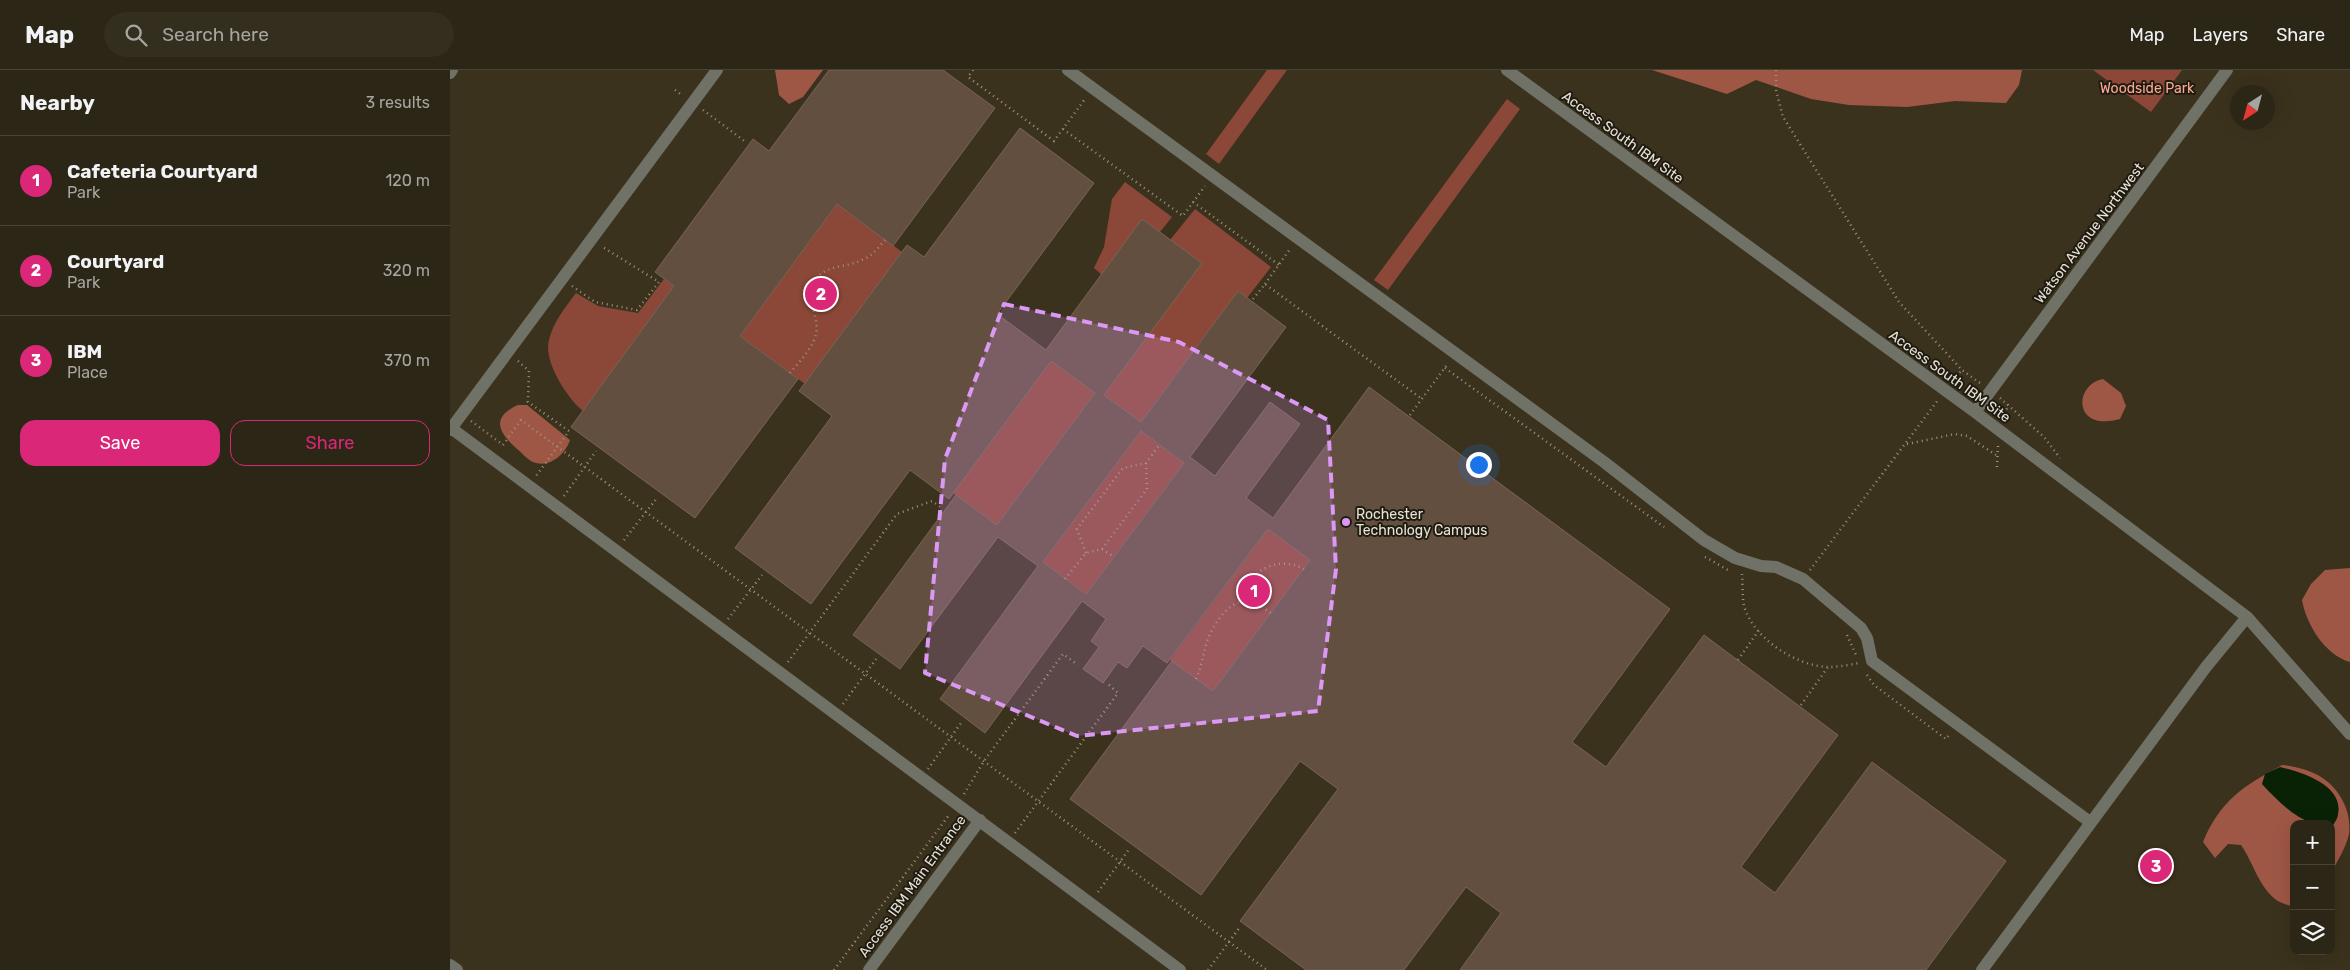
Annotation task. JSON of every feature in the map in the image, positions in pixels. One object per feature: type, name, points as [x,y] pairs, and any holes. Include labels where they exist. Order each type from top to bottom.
[{"type":"street","points":[[717,70],[451,429],[958,803],[1180,970]]},
{"type":"street","points":[[1068,70],[1599,459],[1704,540],[1731,556],[1761,566],[1776,567],[1803,579],[1861,628],[1867,638],[1872,661],[2090,822]]},
{"type":"street","name":"Access South IBM Site","points":[[1507,70],[1975,412],[2247,617],[2350,734]]},
{"type":"street","name":"Watson Avenue Northwest","points":[[1975,412],[2227,70]]},
{"type":"street","points":[[1982,970],[2206,667],[2247,617]]},
{"type":"street","name":"Access IBM Main Entrance","points":[[869,970],[980,820]]},
{"type":"street","points":[[450,965],[457,970]]},
{"type":"path","points":[[973,70],[968,77],[1054,140],[1093,88]]},
{"type":"path","points":[[1776,70],[1776,90],[1784,117],[1899,302],[1962,370],[2008,404],[2044,437],[2058,456]]},
{"type":"path","points":[[675,90],[747,143]]},
{"type":"path","points":[[1063,129],[1183,216],[1193,202],[1279,265]]},
{"type":"path","points":[[1253,299],[1298,239]]},
{"type":"path","points":[[790,373],[816,337],[817,328],[811,294],[814,281],[830,268],[862,260],[871,255],[885,240]]},
{"type":"path","points":[[563,280],[595,302],[637,310],[659,282],[592,241]]},
{"type":"path","points":[[1265,284],[1422,399]]},
{"type":"path","points":[[508,353],[529,371],[528,402],[568,431],[529,485]]},
{"type":"path","points":[[1410,415],[1455,354]]},
{"type":"path","points":[[1445,368],[1670,532]]},
{"type":"path","points":[[1803,579],[1962,370]]},
{"type":"path","points":[[462,414],[503,445],[521,420],[1267,970]]},
{"type":"path","points":[[1905,445],[1955,434],[1967,436],[1996,455],[1997,466]]},
{"type":"path","points":[[1065,579],[1086,553],[1102,549],[1147,489],[1146,463],[1160,444]]},
{"type":"path","points":[[556,506],[596,451]]},
{"type":"path","points":[[1086,553],[1077,529],[1123,468],[1146,463]]},
{"type":"path","points":[[616,550],[657,498]]},
{"type":"path","points":[[810,632],[897,514],[932,501],[943,509]]},
{"type":"path","points":[[1102,549],[1114,557]]},
{"type":"path","points":[[1700,554],[1708,560]]},
{"type":"path","points":[[1745,560],[1742,574],[1744,606],[1759,630],[1774,647],[1800,662],[1828,667],[1801,705]]},
{"type":"path","points":[[1245,601],[1250,582],[1269,566],[1286,563],[1304,570]]},
{"type":"path","points":[[721,629],[762,575]]},
{"type":"path","points":[[1196,679],[1202,668],[1207,642],[1221,617],[1229,608],[1245,601],[1253,602],[1271,613]]},
{"type":"path","points":[[1843,629],[1859,663],[1874,685],[1946,739],[1958,724]]},
{"type":"path","points":[[1738,660],[1759,630]]},
{"type":"path","points":[[834,970],[958,803],[984,761],[1063,654],[1078,665]]},
{"type":"path","points":[[836,714],[876,659]]},
{"type":"path","points":[[1009,841],[1118,693],[1106,684]]},
{"type":"path","points":[[952,737],[961,723]]},
{"type":"path","points":[[1090,903],[1130,848]]},
{"type":"path","points":[[1208,970],[1240,927]]},
{"type":"highlighted area","points":[[1004,304],[1179,342],[1328,420],[1336,569],[1318,711],[1077,736],[925,673],[945,459]]},
{"type":"green space","points":[[1267,70],[1287,70],[1219,164],[1206,154]]},
{"type":"green space","name":"Woodside Park","points":[[2093,70],[2182,70],[2151,112]]},
{"type":"green space","points":[[1507,99],[1520,109],[1388,290],[1374,280]]},
{"type":"green space","points":[[1125,182],[1172,217],[1160,232],[1102,275],[1094,268],[1104,247],[1112,199]]},
{"type":"green space","points":[[837,204],[902,252],[805,384],[740,336]]},
{"type":"green space","points":[[1195,209],[1271,267],[1247,298],[1238,291],[1141,422],[1104,395],[1201,263],[1170,240]]},
{"type":"green space","points":[[664,279],[674,286],[583,411],[564,388],[553,368],[550,358],[549,340],[553,327],[560,315],[576,293],[598,306],[638,313]]},
{"type":"green space","points":[[1051,361],[1095,393],[997,525],[953,493]]},
{"type":"green space","points":[[1141,431],[1184,463],[1086,594],[1043,562]]},
{"type":"green space","points":[[1268,529],[1310,560],[1213,691],[1170,660]]},
{"type":"shaded area","points":[[775,70],[823,70],[803,97],[789,104],[779,95]]},
{"type":"shaded area","points":[[1652,70],[2022,70],[2019,85],[2006,103],[1955,101],[1907,107],[1849,105],[1811,99],[1756,80],[1727,94]]},
{"type":"shaded area","points":[[2103,379],[2121,393],[2126,406],[2120,419],[2104,421],[2093,419],[2086,413],[2083,406],[2083,397],[2087,389],[2093,383]]},
{"type":"shaded area","points":[[518,405],[527,405],[570,440],[568,446],[555,460],[544,464],[531,461],[505,436],[500,425],[501,420],[509,410]]},
{"type":"shaded area","points":[[2350,568],[2350,662],[2333,653],[2318,637],[2308,619],[2302,600],[2311,584],[2325,570]]},
{"type":"shaded area","points":[[2282,765],[2312,772],[2329,782],[2335,789],[2348,814],[2348,839],[2335,866],[2335,820],[2290,820],[2290,906],[2279,902],[2264,887],[2241,845],[2228,844],[2215,858],[2203,842],[2225,805],[2256,780]]},
{"type":"shaded area","points":[[2280,767],[2309,776],[2328,788],[2338,804],[2338,814],[2335,822],[2335,820],[2305,820],[2291,812],[2262,784],[2265,774]]},
{"type":"building","points":[[829,70],[943,70],[995,108],[893,246],[837,204],[740,336],[798,379],[695,518],[571,427],[674,286],[655,272],[753,139],[769,151]]},
{"type":"building","name":"Rochester Technology Campus","points":[[1020,128],[1094,183],[997,314],[1046,350],[1142,219],[1202,263],[1104,395],[1141,422],[1238,291],[1286,327],[1190,457],[1215,476],[1270,402],[1300,424],[1246,498],[1273,518],[1369,387],[1670,609],[1572,742],[1606,767],[1704,635],[1838,735],[1741,867],[1775,893],[1872,762],[2006,861],[1926,970],[1460,970],[1501,913],[1466,887],[1404,970],[1306,970],[1240,921],[1338,789],[1300,761],[1201,895],[1070,799],[1172,661],[1213,691],[1310,560],[1268,529],[1167,663],[1143,646],[1127,668],[1118,662],[1103,683],[1083,669],[1099,647],[1091,641],[1106,619],[1082,601],[985,733],[940,699],[1038,566],[998,537],[900,669],[853,635],[956,495],[997,525],[1095,393],[1051,361],[949,499],[910,470],[811,604],[735,548],[832,416],[799,391],[907,245],[924,257]],"holes":[[[1141,431],[1184,463],[1086,594],[1043,562]]]},
{"type":"building","points":[[2150,850],[2173,866],[2161,882],[2139,866]]},
{"type":"place","name":"Courtyard","points":[[821,294]]},
{"type":"place","name":"Rochester Technology Campus","points":[[1346,522]]},
{"type":"place","name":"Cafeteria Courtyard","points":[[1254,591]]},
{"type":"place","name":"IBM","points":[[2156,866]]}]
